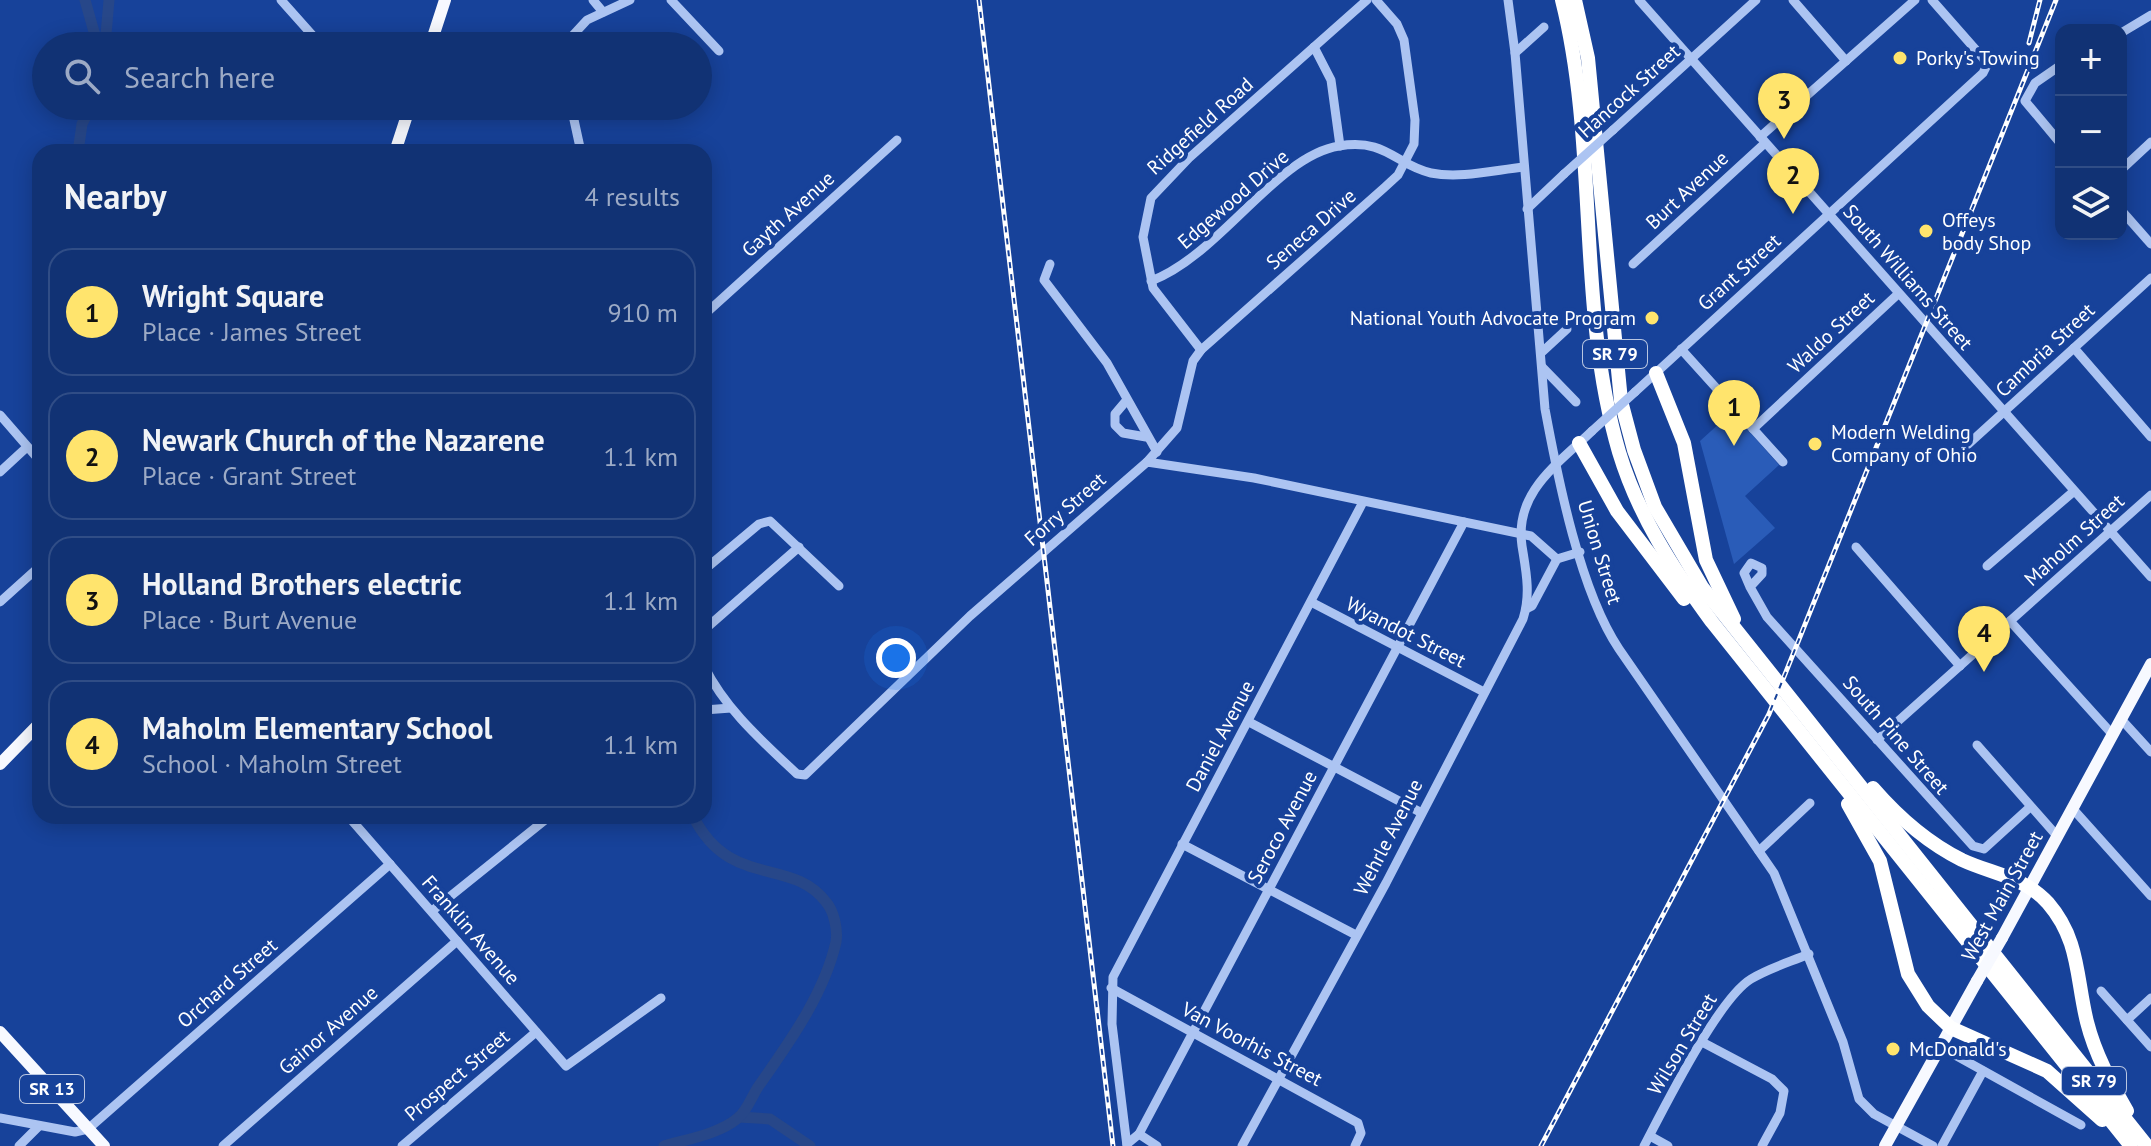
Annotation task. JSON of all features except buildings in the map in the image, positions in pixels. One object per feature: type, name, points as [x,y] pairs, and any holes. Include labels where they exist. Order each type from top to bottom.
[{"type":"highway","name":"SR 79","points":[[1562,0],[1575,67],[1596,310],[1616,440],[1655,538],[1727,641],[2128,1139]]},
{"type":"highway","name":"SR 79","points":[[1575,0],[1588,58],[1618,383],[1634,450],[1664,527],[1702,587],[1834,754],[2128,1139]]},
{"type":"highway","points":[[1656,373],[1684,443],[1701,539],[1711,576],[1765,670]]},
{"type":"highway","points":[[1579,443],[1605,491],[1639,540],[1714,635],[1727,641]]},
{"type":"highway","points":[[1834,754],[1853,766],[1890,807],[1928,842],[1965,861],[2031,887],[2055,911],[2070,936],[2095,1048],[2128,1139]]},
{"type":"highway","points":[[1830,769],[1830,780],[1880,861],[1908,974],[1928,1006],[1951,1028],[2047,1071],[2128,1139],[2148,1146]]},
{"type":"main road","points":[[435,32],[445,0]]},
{"type":"main road","points":[[398,144],[405,120]]},
{"type":"main road","name":"West Main Street","points":[[1885,1146],[2031,887],[2151,664]]},
{"type":"main road","points":[[0,764],[32,731]]},
{"type":"main road","name":"SR 13","points":[[0,1032],[104,1146]]},
{"type":"street","points":[[281,0],[310,32]]},
{"type":"street","points":[[593,0],[603,12]]},
{"type":"street","points":[[573,32],[603,12],[630,0]]},
{"type":"street","points":[[671,0],[701,32]]},
{"type":"street","name":"Ridgefield Road","points":[[1201,350],[1164,307],[1151,281],[1143,237],[1145,213],[1153,193],[1367,0]]},
{"type":"street","name":"Seneca Drive","points":[[1147,462],[1177,428],[1193,361],[1201,350],[1385,187],[1406,161],[1415,131],[1409,56],[1397,24],[1376,0]]},
{"type":"street","name":"Union Street","points":[[1508,0],[1545,409],[1555,466],[1607,632],[1782,887],[1843,1042],[1856,1093],[1867,1109],[1933,1146]]},
{"type":"street","name":"South Williams Street","points":[[1639,0],[2151,577]]},
{"type":"street","name":"Hancock Street","points":[[1527,209],[1756,0]]},
{"type":"street","points":[[1793,0],[1846,61]]},
{"type":"street","name":"Burt Avenue","points":[[1633,264],[1846,61],[1915,0]]},
{"type":"street","name":"Grant Street","points":[[1555,466],[1983,73],[1987,65],[1983,58],[1932,0]]},
{"type":"street","points":[[2127,29],[2151,15]]},
{"type":"street","points":[[1515,53],[1544,27]]},
{"type":"street","points":[[712,44],[719,51]]},
{"type":"street","points":[[1314,47],[1331,80],[1340,146]]},
{"type":"street","points":[[2055,69],[2035,83],[2025,101],[2055,137]]},
{"type":"street","points":[[574,120],[579,144]]},
{"type":"street","name":"Gayth Avenue","points":[[712,308],[897,140]]},
{"type":"street","points":[[2123,168],[2151,142]]},
{"type":"street","name":"Edgewood Drive","points":[[1151,281],[1189,263],[1304,160],[1340,146],[1378,147],[1425,171],[1442,175],[1524,167]]},
{"type":"street","points":[[2127,217],[2151,244]]},
{"type":"street","points":[[1050,264],[1044,280],[1092,340],[1157,452]]},
{"type":"street","name":"Cambria Street","points":[[1964,448],[2151,278]]},
{"type":"street","name":"Waldo Street","points":[[1753,429],[1898,294]]},
{"type":"street","points":[[1541,353],[1567,329]]},
{"type":"street","points":[[2074,348],[2151,437]]},
{"type":"street","points":[[1681,349],[1783,462]]},
{"type":"street","points":[[1542,367],[1576,402]]},
{"type":"street","points":[[1126,401],[1115,414],[1117,428],[1123,433],[1146,437]]},
{"type":"street","points":[[0,415],[32,452]]},
{"type":"street","points":[[0,472],[27,447]]},
{"type":"street","points":[[1147,462],[1254,478],[1520,534],[1538,539],[1557,559]]},
{"type":"street","name":"Forry Street","points":[[731,708],[797,774],[805,775],[970,616],[1147,462]]},
{"type":"street","name":"Wehrle Avenue","points":[[1242,1146],[1386,883],[1526,609],[1529,587],[1520,534],[1527,500],[1537,483],[1555,466]]},
{"type":"street","points":[[1987,566],[2073,492]]},
{"type":"street","name":"Maholm Street","points":[[1877,740],[2151,495]]},
{"type":"street","name":"Daniel Avenue","points":[[1111,988],[1124,952],[1249,722],[1363,502]]},
{"type":"street","points":[[712,563],[754,528],[770,521],[839,586]]},
{"type":"street","name":"Seroco Avenue","points":[[1127,1145],[1139,1134],[1464,522]]},
{"type":"street","points":[[712,623],[799,547]]},
{"type":"street","points":[[1856,547],[1960,666]]},
{"type":"street","points":[[1526,609],[1532,606],[1557,559],[1580,552]]},
{"type":"street","points":[[0,602],[32,573]]},
{"type":"street","name":"South Pine Street","points":[[1750,587],[1767,617],[1978,849],[1989,846],[2029,808]]},
{"type":"street","name":"Wyandot Street","points":[[1311,602],[1484,692]]},
{"type":"street","points":[[2010,621],[2113,735]]},
{"type":"street","points":[[712,678],[731,708],[712,709]]},
{"type":"street","points":[[2121,719],[2151,752]]},
{"type":"street","points":[[1249,722],[1420,812]]},
{"type":"street","points":[[1977,745],[2029,808],[2058,837]]},
{"type":"street","points":[[1759,851],[1810,803]]},
{"type":"street","points":[[2073,809],[2151,896]]},
{"type":"street","name":"Franklin Avenue","points":[[355,824],[566,1066],[661,998]]},
{"type":"street","points":[[432,911],[540,824]]},
{"type":"street","points":[[1182,844],[1356,935]]},
{"type":"street","name":"Orchard Street","points":[[88,1129],[390,864]]},
{"type":"street","name":"Gainor Avenue","points":[[223,1146],[457,941]]},
{"type":"street","name":"Wilson Street","points":[[1644,1146],[1702,1042],[1745,984],[1809,954]]},
{"type":"street","points":[[1111,988],[1127,1145]]},
{"type":"street","name":"Van Voorhis Street","points":[[1111,988],[1358,1123],[1361,1129],[1357,1143]]},
{"type":"street","points":[[2101,991],[2151,1047]]},
{"type":"street","points":[[2127,1020],[2151,998]]},
{"type":"street","name":"Prospect Street","points":[[402,1146],[536,1032]]},
{"type":"street","points":[[1702,1042],[1778,1084],[1784,1096],[1780,1113],[1762,1146]]},
{"type":"street","points":[[1955,1055],[2081,1125]]},
{"type":"street","points":[[1942,1146],[1983,1071]]},
{"type":"street","points":[[0,1118],[75,1132],[88,1129]]},
{"type":"street","points":[[19,1146],[39,1126]]},
{"type":"street","points":[[1139,1134],[1157,1146]]},
{"type":"street","points":[[1650,1136],[1668,1146]]},
{"type":"shaded area","points":[[1732,412],[1779,465],[1745,496],[1775,528],[1734,564],[1700,441]]},
{"type":"waterway","points":[[85,0],[94,32]]},
{"type":"waterway","points":[[106,32],[109,0]]},
{"type":"waterway","points":[[79,144],[84,120]]},
{"type":"waterway","points":[[664,1146],[713,1132],[741,1115],[814,1000],[836,942],[831,910],[812,888],[742,864],[724,854],[698,824]]},
{"type":"waterway","points":[[739,1117],[770,1119],[810,1146]]},
{"type":"railway","points":[[979,0],[1113,1146]]},
{"type":"railway","points":[[2029,43],[2040,0]]},
{"type":"railway","points":[[1541,1146],[1769,714],[2056,0]]},
{"type":"place","name":"Porky's Towing","points":[[1900,58]]},
{"type":"place","name":"Holland Brothers electric","points":[[1784,139]]},
{"type":"place","name":"Newark Church of the Nazarene","points":[[1793,214]]},
{"type":"place","name":"Offeys body Shop","points":[[1926,231]]},
{"type":"place","name":"National Youth Advocate Program","points":[[1652,318]]},
{"type":"place","name":"Modern Welding Company of Ohio","points":[[1815,444]]},
{"type":"place","name":"Wright Square","points":[[1734,446]]},
{"type":"place","name":"Maholm Elementary School","points":[[1984,672]]},
{"type":"place","name":"McDonald's","points":[[1893,1049]]}]
